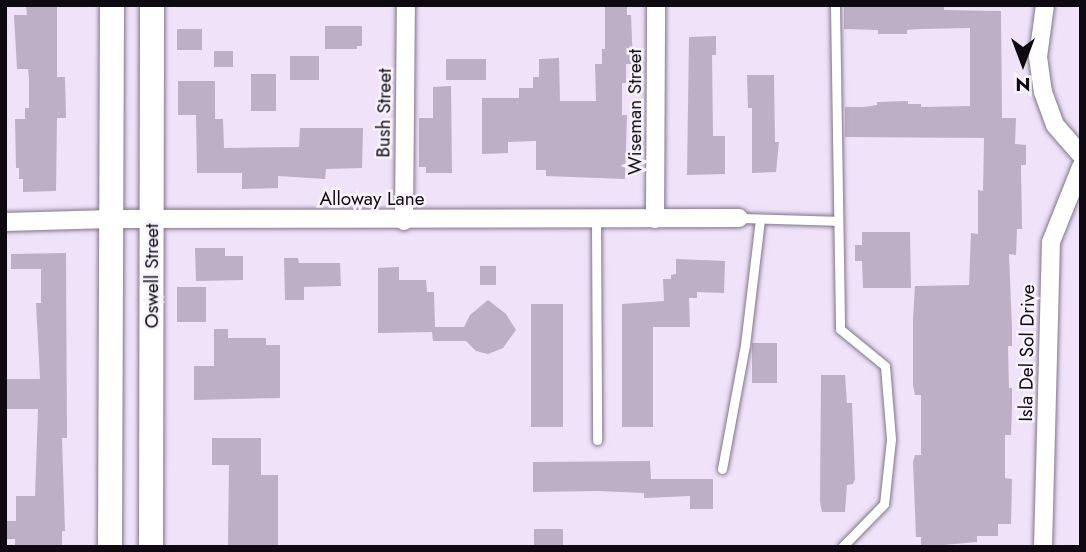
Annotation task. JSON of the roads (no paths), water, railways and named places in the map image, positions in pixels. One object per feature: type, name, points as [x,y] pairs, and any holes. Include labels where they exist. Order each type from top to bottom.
[{"type":"main road","points":[[110,547],[112,5]]},
{"type":"main road","name":"Oswell Street","points":[[151,547],[152,5]]},
{"type":"street","name":"Bush Street","points":[[404,220],[406,5]]},
{"type":"street","name":"Wiseman Street","points":[[655,219],[656,5]]},
{"type":"street","points":[[1045,5],[1038,57],[1043,92],[1055,125],[1081,155]]},
{"type":"street","name":"Isla Del Sol Drive","points":[[1044,547],[1051,242],[1081,167]]},
{"type":"street","name":"Alloway Lane","points":[[5,222],[111,219],[739,218]]},
{"type":"lane","points":[[835,5],[840,329],[885,366],[891,439],[884,504],[842,547]]},
{"type":"lane","points":[[739,218],[838,221]]},
{"type":"lane","points":[[596,219],[597,440]]},
{"type":"lane","points":[[722,469],[746,345],[760,219]]}]
